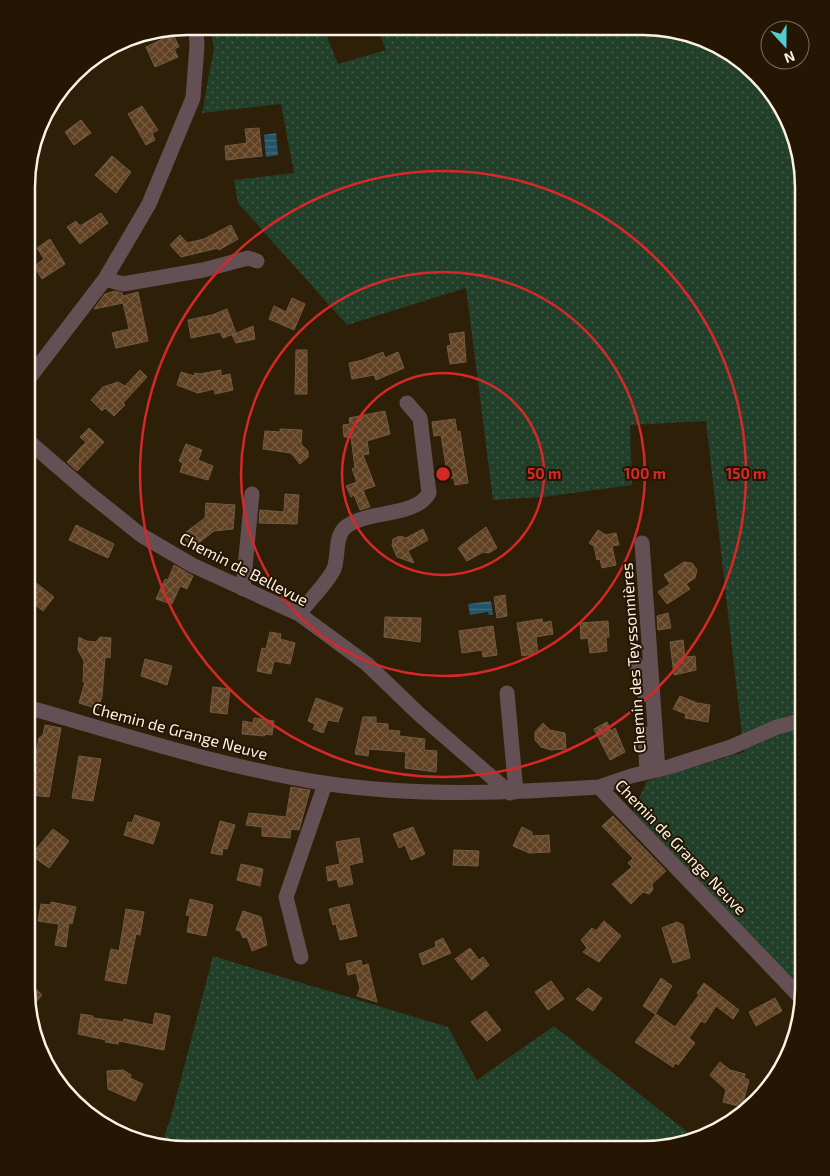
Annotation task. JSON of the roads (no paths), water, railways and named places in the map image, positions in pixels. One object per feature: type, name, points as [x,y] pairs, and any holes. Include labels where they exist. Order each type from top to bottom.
[{"type":"street","points":[[35,372],[106,279],[149,204],[193,98],[196,35]]},
{"type":"street","points":[[106,279],[123,284],[203,270],[248,258],[257,261]]},
{"type":"street","points":[[298,614],[333,569],[340,534],[345,527],[355,521],[420,504],[429,493],[420,418],[407,403]]},
{"type":"street","name":"Chemin de Bellevue","points":[[35,447],[86,491],[142,534],[192,565],[298,614],[367,664],[420,715],[513,792]]},
{"type":"street","points":[[243,589],[252,494]]},
{"type":"street","name":"Chemin des Teyssonnières","points":[[642,543],[652,771]]},
{"type":"street","name":"Chemin des Teyssonnières","points":[[636,664],[644,681],[652,771]]},
{"type":"street","points":[[507,693],[513,792]]},
{"type":"street","name":"Chemin de Grange Neuve","points":[[35,709],[234,767],[325,784],[420,792],[513,792],[599,787],[795,992]]},
{"type":"street","points":[[599,787],[731,747],[777,727],[795,722]]},
{"type":"street","points":[[302,957],[286,897],[325,784]]},
{"type":"water","points":[[276,133],[278,155],[266,157],[264,135]]},
{"type":"water","points":[[491,601],[493,615],[489,615],[488,612],[470,615],[468,604]]}]
